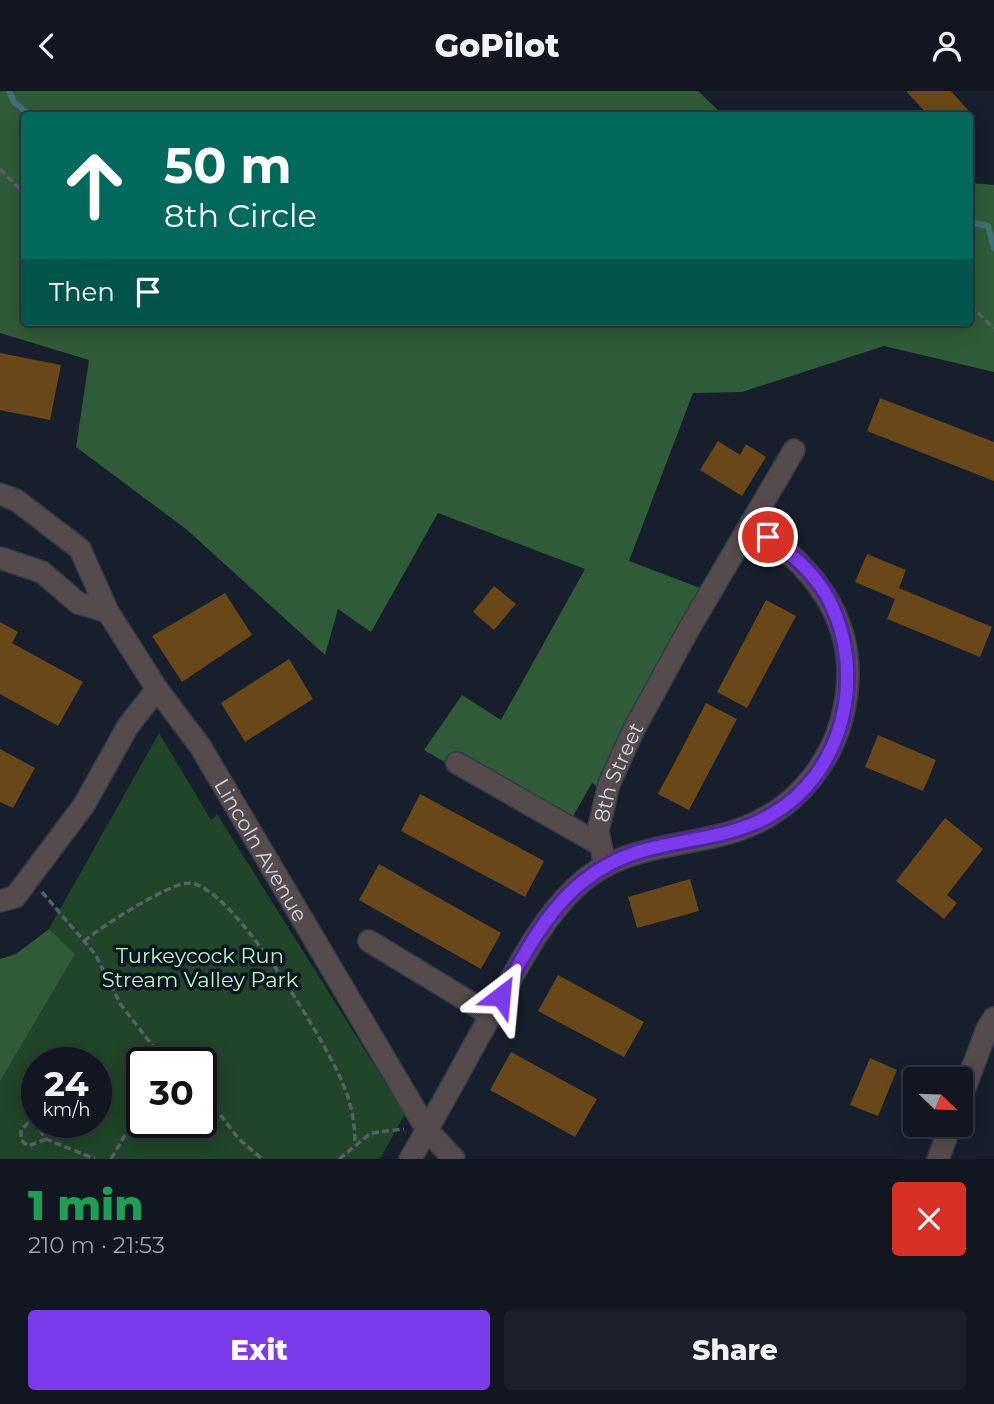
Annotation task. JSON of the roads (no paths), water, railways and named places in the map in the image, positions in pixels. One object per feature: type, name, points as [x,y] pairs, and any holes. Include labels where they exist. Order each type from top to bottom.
[{"type":"street","name":"8th Street","points":[[605,866],[599,844],[600,817],[609,784],[634,729],[794,450]]},
{"type":"street","name":"Lincoln Avenue","points":[[0,493],[16,500],[80,549],[108,612],[157,689],[201,746],[427,1131],[454,1159]]},
{"type":"street","points":[[410,1159],[549,916],[577,886],[605,866],[633,853],[666,843],[717,837],[745,828],[773,814],[794,799],[815,776],[830,752],[841,725],[848,694],[848,663],[842,634],[829,601],[813,576],[792,554],[768,537]]},
{"type":"street","points":[[0,558],[41,572],[78,603],[108,612]]},
{"type":"street","points":[[0,901],[15,897],[84,805],[128,726],[157,689]]},
{"type":"street","points":[[457,762],[599,844]]},
{"type":"street","points":[[369,941],[491,1015]]},
{"type":"street","points":[[973,1069],[994,1018]]},
{"type":"street","points":[[938,1159],[946,1137]]},
{"type":"waterway","points":[[9,91],[14,102],[26,112]]},
{"type":"waterway","points":[[973,223],[988,226],[994,248]]},
{"type":"park label","name":"Turkeycock Run Stream Valley Park","points":[[200,967]]}]
